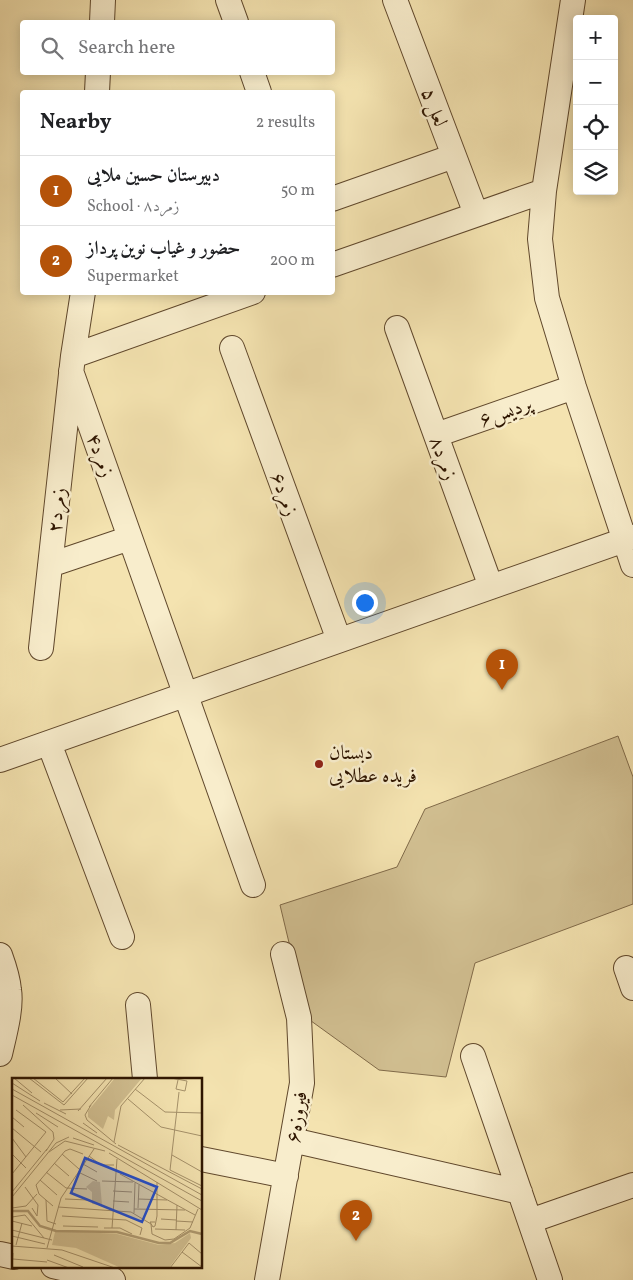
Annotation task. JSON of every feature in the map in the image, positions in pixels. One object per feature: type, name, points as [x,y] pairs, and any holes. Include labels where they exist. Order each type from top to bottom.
[{"type":"street","points":[[102,20],[103,0]]},
{"type":"street","points":[[228,0],[235,20]]},
{"type":"street","name":"لعل ۵","points":[[395,0],[476,214]]},
{"type":"street","points":[[573,0],[544,191],[540,239],[547,298],[574,387],[629,538],[633,565]]},
{"type":"street","points":[[97,90],[98,75]]},
{"type":"street","points":[[253,75],[258,90]]},
{"type":"street","points":[[335,198],[454,156]]},
{"type":"street","points":[[335,264],[544,191]]},
{"type":"street","name":"زمرد۲","points":[[41,648],[72,363],[83,295]]},
{"type":"street","points":[[72,363],[245,295]]},
{"type":"street","name":"زمرد۸","points":[[398,328],[491,587]]},
{"type":"street","name":"زمرد۶","points":[[232,348],[339,640]]},
{"type":"street","name":"زمرد۴","points":[[72,363],[130,538],[253,885]]},
{"type":"street","name":"پردیس۶","points":[[436,435],[574,387]]},
{"type":"street","points":[[50,565],[130,538]]},
{"type":"street","points":[[0,760],[629,538]]},
{"type":"street","points":[[49,743],[122,937]]},
{"type":"street","name":"فیروزه۶","points":[[267,1280],[302,1083],[298,1018],[283,954]]},
{"type":"street","points":[[0,955],[10,992],[8,1021],[0,1054]]},
{"type":"street","points":[[138,1005],[144,1078]]},
{"type":"street","points":[[473,1056],[550,1280]]},
{"type":"street","points":[[292,1140],[520,1192]]},
{"type":"street","points":[[202,1159],[286,1176]]},
{"type":"street","points":[[530,1221],[633,1185]]},
{"type":"street","points":[[66,1268],[112,1275]]},
{"type":"shaded area","points":[[618,736],[633,777],[633,904],[475,963],[446,1077],[379,1070],[307,1018],[280,905],[397,867],[425,809]]},
{"type":"place","name":"دبیرستان حسین ملایی","points":[[502,690]]},
{"type":"place","name":"دبستان فریده عطلایی","points":[[319,764]]},
{"type":"place","name":"حضور و غیاب نوین پرداز","points":[[356,1241]]}]
